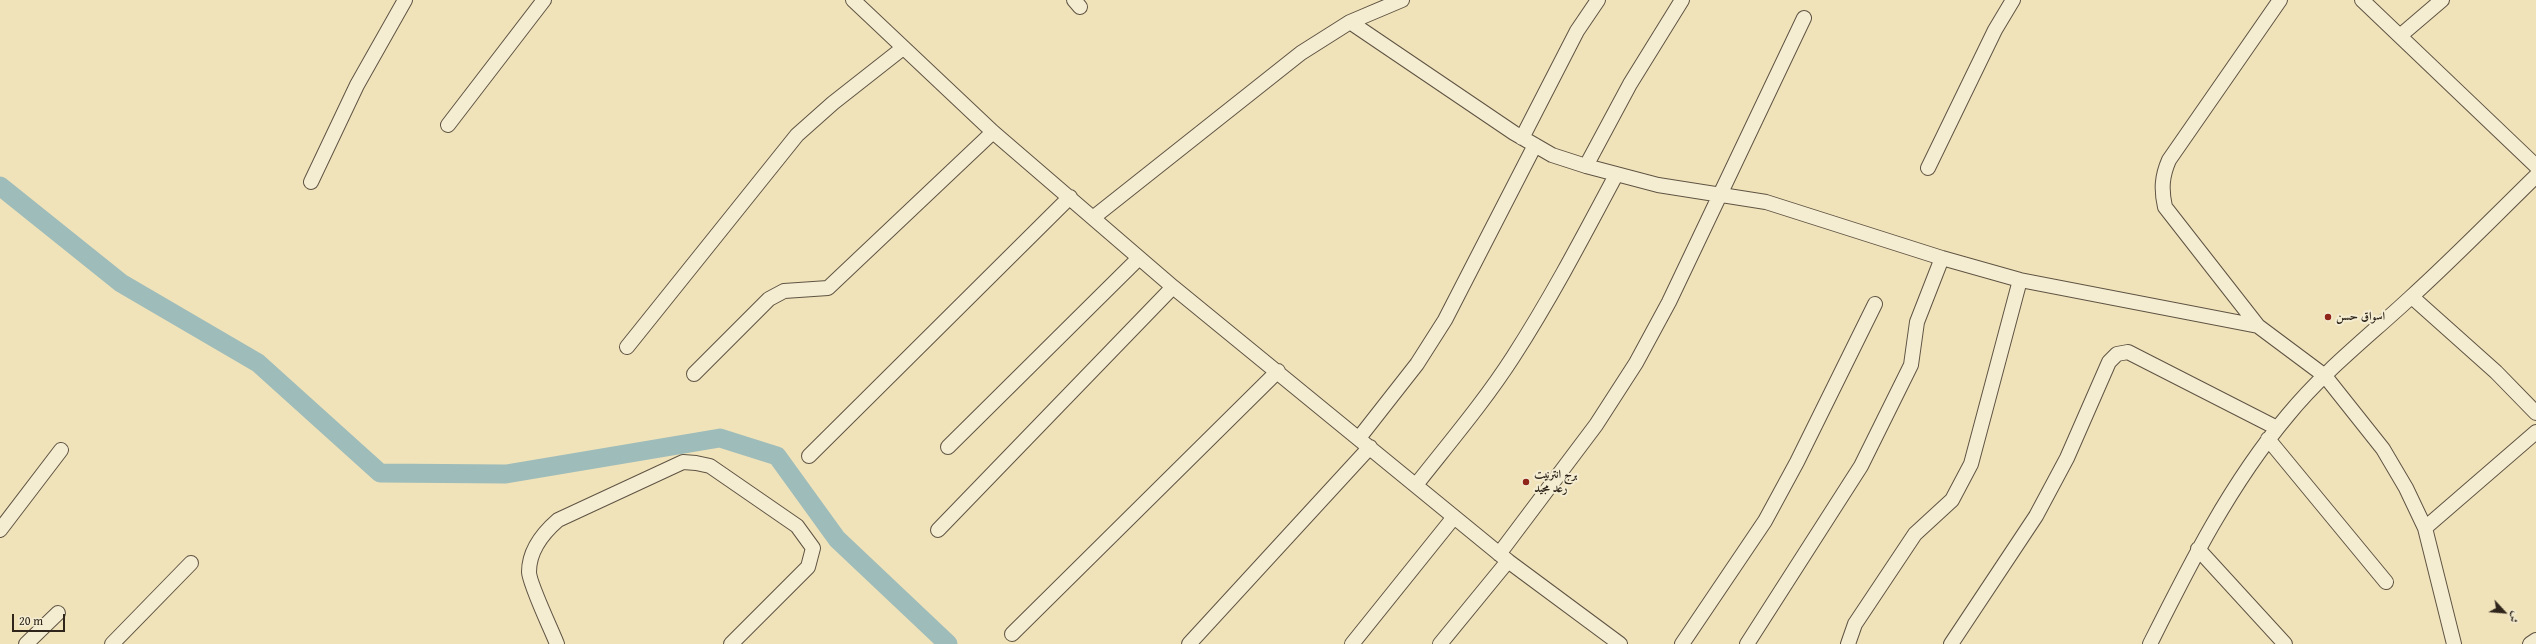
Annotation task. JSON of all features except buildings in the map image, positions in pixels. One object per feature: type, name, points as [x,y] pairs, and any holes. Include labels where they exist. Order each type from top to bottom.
[{"type":"street","points":[[310,182],[357,85],[405,0]]},
{"type":"street","points":[[448,125],[544,0]]},
{"type":"street","points":[[853,0],[993,132],[1094,217],[1173,287],[1278,371],[1504,558],[1620,644]]},
{"type":"street","points":[[1094,217],[1301,53],[1350,22],[1402,0]]},
{"type":"street","points":[[1522,138],[1577,32],[1598,0]]},
{"type":"street","points":[[1586,166],[1630,84],[1682,0]]},
{"type":"street","points":[[1928,168],[1995,30],[2013,0]]},
{"type":"street","points":[[2280,0],[2169,160],[2163,174],[2162,195],[2165,207],[2258,326],[2325,376],[2383,449],[2406,488],[2425,528],[2454,644]]},
{"type":"street","points":[[2362,0],[2401,35],[2536,166]]},
{"type":"street","points":[[2401,35],[2442,0]]},
{"type":"street","points":[[1440,644],[1504,558],[1633,369],[1669,302],[1804,18]]},
{"type":"street","points":[[1350,22],[1522,138],[1552,155],[1616,175],[1686,190],[1766,202],[1942,258],[2020,280],[2258,326]]},
{"type":"street","points":[[627,347],[797,136],[833,103],[903,48]]},
{"type":"street","points":[[694,374],[769,299],[784,290],[828,288],[993,132]]},
{"type":"street","points":[[1359,438],[1417,364],[1445,320],[1536,145]]},
{"type":"street","points":[[1416,486],[1475,410],[1512,358],[1572,259],[1616,175]]},
{"type":"street","points":[[2150,644],[2198,549],[2233,491],[2277,428],[2325,376],[2412,297],[2536,176]]},
{"type":"street","points":[[809,456],[1070,197]]},
{"type":"street","points":[[948,447],[1139,258]]},
{"type":"street","points":[[1747,644],[1861,466],[1911,365],[1917,322],[1942,258]]},
{"type":"street","points":[[1848,644],[1855,624],[1915,534],[1952,500],[1971,464],[2020,280]]},
{"type":"street","points":[[938,530],[1173,287]]},
{"type":"street","points":[[2412,297],[2496,372],[2536,413]]},
{"type":"street","points":[[1682,644],[1765,521],[1797,462],[1875,304]]},
{"type":"street","points":[[1951,644],[2036,516],[2067,458],[2109,362],[2117,354],[2128,352],[2277,428]]},
{"type":"street","points":[[1012,634],[1278,371]]},
{"type":"street","points":[[2425,528],[2536,432]]},
{"type":"street","points":[[2268,439],[2386,582]]},
{"type":"street","points":[[1189,644],[1370,448]]},
{"type":"street","points":[[0,530],[61,450]]},
{"type":"street","points":[[557,644],[529,573],[532,556],[542,534],[558,520],[683,462],[710,466],[797,526],[813,548],[808,567],[731,644]]},
{"type":"street","points":[[1352,644],[1454,517]]},
{"type":"street","points":[[2198,549],[2284,644]]},
{"type":"street","points":[[112,644],[191,563]]},
{"type":"street","points":[[26,644],[58,613]]},
{"type":"street","points":[[2530,644],[2536,640]]},
{"type":"waterway","points":[[0,186],[121,283],[258,363],[380,473],[506,474],[720,438],[777,456],[837,539],[948,644]]},
{"type":"place","name":"اسواق حسن","points":[[2328,317]]},
{"type":"place","name":"برج انترنيت رعد مجيد","points":[[1526,482]]}]
